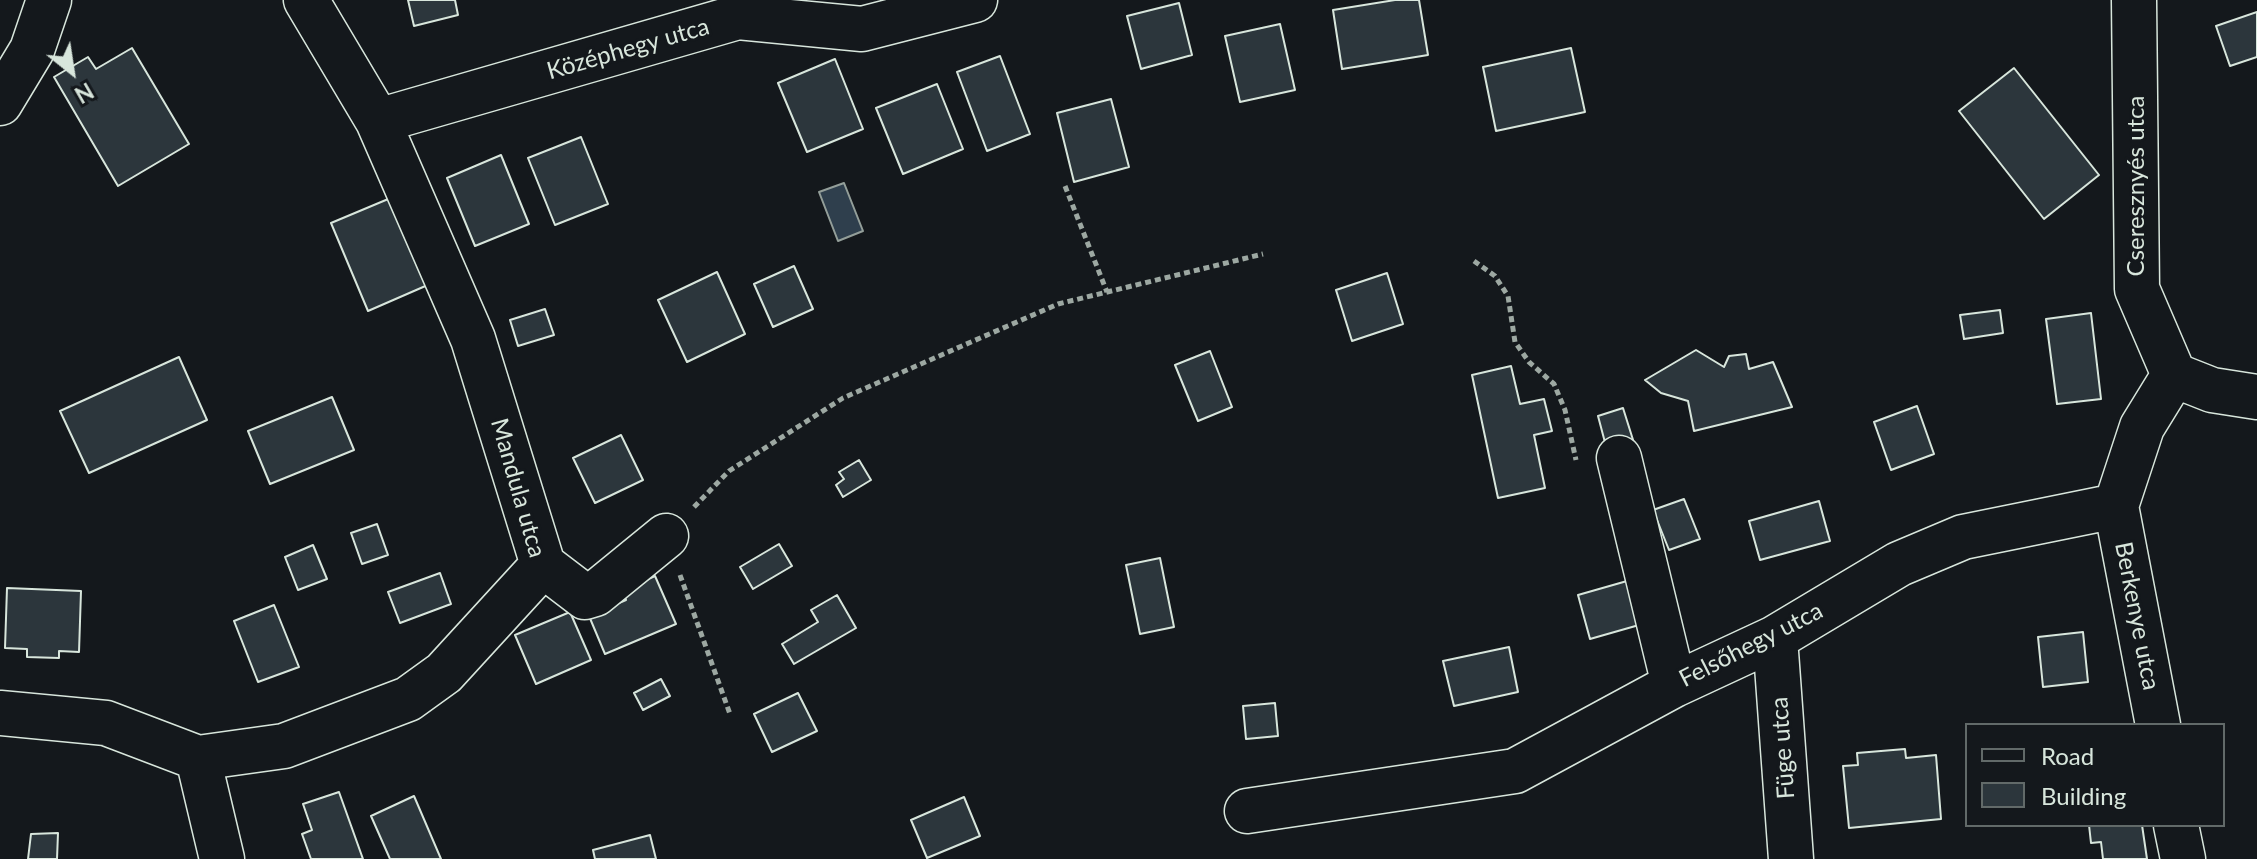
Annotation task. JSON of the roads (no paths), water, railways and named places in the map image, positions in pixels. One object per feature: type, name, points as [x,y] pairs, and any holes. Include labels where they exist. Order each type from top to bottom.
[{"type":"street","points":[[0,103],[32,50],[49,0]]},
{"type":"street","name":"Mandula utca","points":[[198,758],[284,746],[408,699],[444,673],[543,565],[473,339],[378,121],[306,0]]},
{"type":"street","name":"Középhegy utca","points":[[378,121],[738,17],[862,29],[975,0]]},
{"type":"street","name":"Cseresznyés utca","points":[[2134,0],[2137,289],[2174,375]]},
{"type":"street","points":[[2116,506],[2142,427],[2174,375],[2212,390],[2257,397]]},
{"type":"street","points":[[1619,458],[1674,685]]},
{"type":"street","name":"Felsőhegy utca","points":[[1247,811],[1515,771],[1674,685],[1775,638],[1899,564],[1963,537],[2116,506]]},
{"type":"street","name":"Berkenye utca","points":[[2116,506],[2158,723]]},
{"type":"street","points":[[543,565],[585,597],[595,594],[666,536]]},
{"type":"street","name":"Füge utca","points":[[1775,638],[1791,859]]},
{"type":"street","points":[[0,713],[106,723],[198,758],[222,859]]},
{"type":"street","points":[[2176,827],[2183,859]]},
{"type":"water","points":[[844,183],[863,231],[838,241],[819,192]]}]
